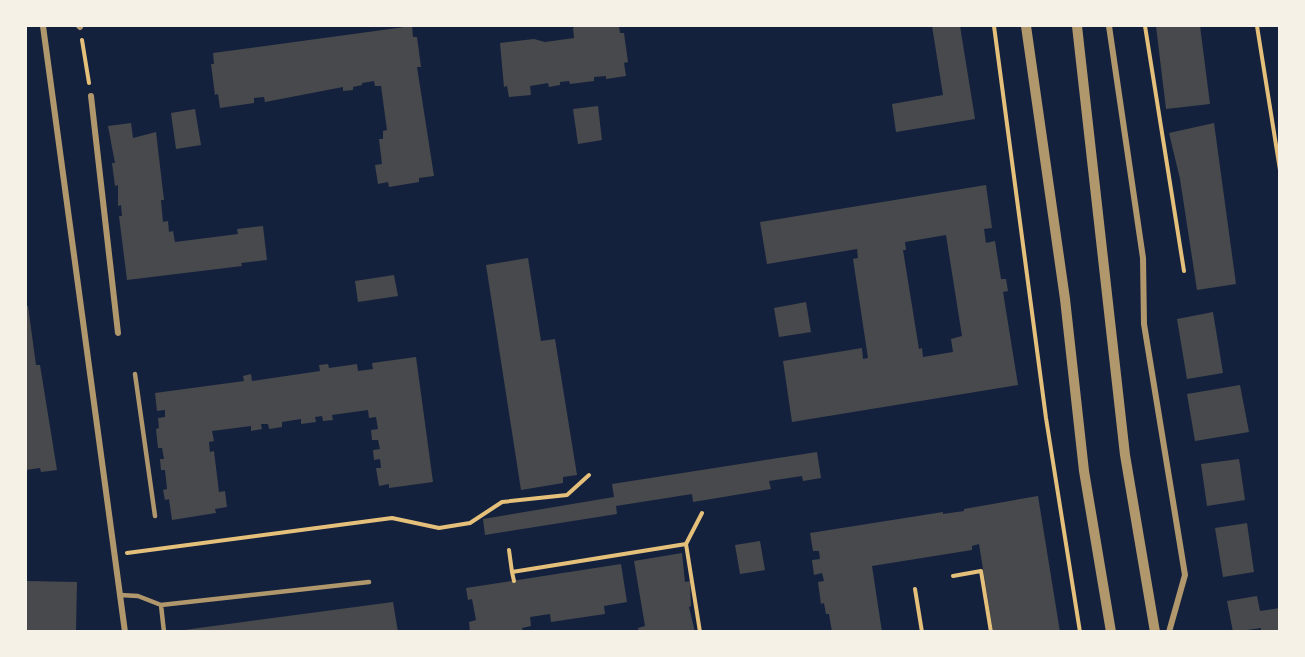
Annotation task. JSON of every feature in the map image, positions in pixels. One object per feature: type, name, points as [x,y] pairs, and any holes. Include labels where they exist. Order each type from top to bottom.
[{"type":"street","points":[[43,26],[125,632]]},
{"type":"street","points":[[1026,26],[1065,299],[1084,471],[1111,632]]},
{"type":"street","points":[[1077,26],[1125,455],[1155,632]]},
{"type":"street","points":[[1108,26],[1143,258],[1144,324],[1185,575],[1169,632]]},
{"type":"street","points":[[91,96],[118,333]]},
{"type":"lane","points":[[135,374],[155,516]]},
{"type":"lane","points":[[120,595],[138,596],[161,605],[369,582]]},
{"type":"lane","points":[[161,605],[164,632]]},
{"type":"path","points":[[80,26],[91,96]]},
{"type":"path","points":[[994,26],[1046,418],[1080,632]]},
{"type":"path","points":[[1145,26],[1184,271]]},
{"type":"path","points":[[1257,26],[1280,170]]},
{"type":"path","points":[[115,555],[392,518],[439,528],[470,523],[502,502],[567,495],[589,475]]},
{"type":"path","points":[[700,632],[686,544],[702,513]]},
{"type":"path","points":[[513,572],[686,544]]},
{"type":"path","points":[[509,550],[514,581]]},
{"type":"path","points":[[953,576],[981,571],[991,632]]},
{"type":"path","points":[[915,589],[922,632]]},
{"type":"building","points":[[412,26],[413,37],[417,37],[421,67],[417,67],[434,176],[419,178],[419,182],[389,187],[388,182],[378,184],[375,165],[382,164],[379,139],[383,139],[383,131],[387,130],[381,86],[375,86],[374,81],[362,83],[362,85],[353,87],[353,90],[343,91],[343,87],[265,102],[264,97],[254,98],[254,103],[220,108],[218,94],[215,95],[211,64],[214,64],[213,53]]},
{"type":"building","points":[[576,26],[619,26],[620,33],[624,33],[628,62],[624,63],[626,76],[606,79],[606,76],[594,77],[594,81],[570,84],[569,81],[560,82],[560,85],[549,87],[548,83],[530,86],[531,95],[509,97],[507,86],[504,87],[500,43],[534,39],[545,42],[574,38],[573,28]]},
{"type":"building","points":[[932,26],[960,26],[975,119],[896,132],[892,104],[943,95]]},
{"type":"building","points":[[1156,26],[1200,26],[1210,104],[1166,109]]},
{"type":"building","points":[[598,106],[602,140],[578,144],[573,109]]},
{"type":"building","points":[[195,109],[201,145],[176,149],[171,113]]},
{"type":"building","points":[[131,123],[133,138],[156,132],[164,200],[161,200],[163,222],[168,221],[169,232],[173,231],[175,242],[238,234],[237,229],[263,226],[267,260],[241,263],[242,266],[127,280],[119,216],[122,216],[121,205],[118,206],[118,185],[115,186],[112,163],[115,163],[108,126]]},
{"type":"building","points":[[1214,123],[1236,284],[1197,290],[1180,179],[1169,133]]},
{"type":"building","points":[[986,185],[992,228],[984,229],[986,243],[995,241],[1001,279],[1006,279],[1008,291],[1003,292],[1018,385],[792,422],[783,361],[862,348],[863,359],[868,358],[853,259],[858,258],[857,249],[767,264],[760,222]],"holes":[[[946,235],[962,336],[951,339],[953,352],[923,357],[922,348],[919,349],[903,250],[906,250],[905,242]]]},
{"type":"building","points":[[528,258],[541,341],[555,339],[577,475],[563,477],[563,483],[521,490],[486,265]]},
{"type":"building","points":[[394,275],[398,296],[358,302],[355,281]]},
{"type":"building","points":[[806,302],[811,332],[779,337],[774,308]]},
{"type":"building","points":[[26,306],[28,306],[36,365],[40,365],[57,470],[41,472],[40,468],[26,470]]},
{"type":"building","points":[[1213,312],[1223,373],[1187,379],[1177,319]]},
{"type":"building","points":[[416,357],[433,482],[389,488],[389,484],[379,486],[376,468],[381,468],[380,459],[374,460],[373,450],[380,449],[378,440],[372,440],[371,430],[378,429],[376,417],[369,418],[368,410],[332,415],[333,420],[323,421],[322,416],[315,417],[316,422],[301,424],[301,419],[282,422],[282,427],[269,429],[268,424],[261,424],[262,429],[251,431],[251,426],[212,431],[214,441],[209,442],[210,452],[214,451],[219,492],[225,491],[227,507],[215,509],[216,513],[172,520],[169,499],[165,500],[163,490],[167,489],[165,470],[161,470],[160,459],[164,459],[162,448],[158,448],[156,429],[159,428],[158,418],[165,417],[165,410],[157,411],[155,393],[244,381],[243,376],[251,374],[252,381],[320,371],[319,365],[328,364],[329,368],[357,364],[358,371],[373,369],[372,363]]},
{"type":"building","points":[[1240,385],[1249,432],[1195,441],[1187,394]]},
{"type":"building","points":[[817,452],[821,478],[803,481],[802,476],[769,481],[771,489],[693,502],[692,494],[616,506],[617,514],[485,535],[483,519],[614,497],[612,484]]},
{"type":"building","points":[[1239,459],[1245,500],[1207,506],[1201,464]]},
{"type":"building","points":[[1038,496],[1060,632],[993,632],[979,544],[972,546],[972,550],[872,566],[882,632],[832,632],[829,614],[826,614],[824,603],[821,604],[818,582],[824,581],[822,573],[814,575],[812,560],[820,559],[819,551],[813,551],[810,533],[943,512],[943,514],[964,511],[964,509]]},
{"type":"building","points":[[1247,523],[1254,572],[1223,577],[1215,528]]},
{"type":"building","points":[[760,541],[765,570],[740,574],[735,545]]},
{"type":"building","points":[[682,553],[685,582],[690,581],[691,606],[689,607],[695,632],[639,632],[638,628],[645,626],[634,561]]},
{"type":"building","points":[[621,564],[627,602],[604,606],[605,614],[551,622],[550,614],[530,617],[531,626],[522,628],[523,632],[470,632],[469,622],[476,620],[472,599],[468,600],[466,588]]},
{"type":"building","points":[[26,581],[77,582],[76,632],[26,632]]},
{"type":"building","points":[[1257,596],[1260,611],[1280,608],[1280,632],[1261,632],[1261,628],[1233,632],[1227,601]]},
{"type":"building","points":[[393,602],[398,632],[185,632],[184,630]]}]
